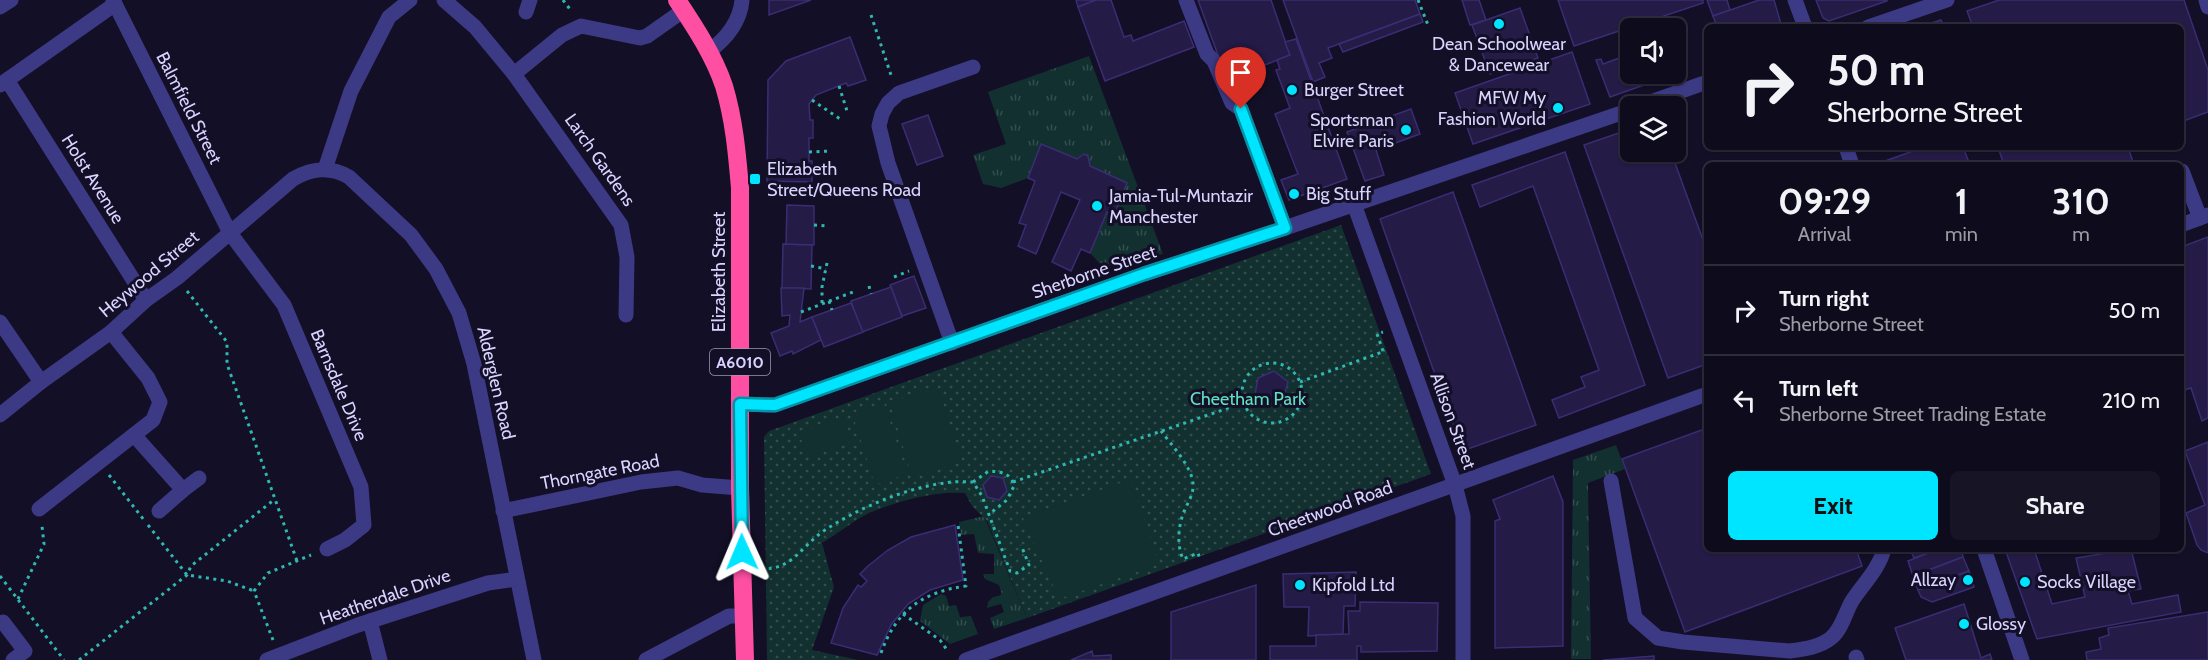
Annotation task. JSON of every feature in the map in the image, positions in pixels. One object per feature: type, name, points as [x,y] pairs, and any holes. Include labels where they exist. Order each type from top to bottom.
[{"type":"highway","name":"A6010","points":[[681,5],[712,59]]},
{"type":"highway","name":"Elizabeth Street","points":[[712,59],[730,108],[736,139],[740,188],[740,488],[745,660]]},
{"type":"street","points":[[0,7],[11,0]]},
{"type":"street","points":[[325,169],[351,91],[389,16],[410,0]]},
{"type":"street","name":"Larch Gardens","points":[[444,0],[475,27],[514,74],[621,225],[627,257],[626,315]]},
{"type":"street","points":[[712,59],[730,33],[742,0]]},
{"type":"street","points":[[1186,0],[1207,54],[1214,61],[1232,103],[1241,109],[1285,228]]},
{"type":"street","points":[[1795,0],[1804,24]]},
{"type":"street","points":[[1877,24],[1947,0]]},
{"type":"street","points":[[2206,0],[2208,7]]},
{"type":"street","points":[[4,82],[114,2]]},
{"type":"street","name":"Balmfield Street","points":[[114,2],[230,233]]},
{"type":"street","points":[[514,74],[562,35],[581,26],[640,38],[647,36],[681,5]]},
{"type":"street","points":[[952,343],[888,163],[879,126],[888,103],[899,93],[973,67]]},
{"type":"street","name":"Holst Avenue","points":[[4,82],[146,300]]},
{"type":"street","points":[[1667,96],[1704,83]]},
{"type":"street","name":"Sherborne Street","points":[[740,404],[775,405],[1144,274],[1620,113]]},
{"type":"street","name":"Heywood Street","points":[[0,415],[41,382],[111,332],[146,300],[177,278],[293,179],[311,171],[325,169]]},
{"type":"street","name":"Alderglen Road","points":[[325,169],[338,171],[349,177],[411,235],[448,289],[459,313],[474,364],[534,660]]},
{"type":"street","points":[[2184,175],[2204,217],[2184,224]]},
{"type":"street","name":"Allison Street","points":[[1354,204],[1455,484],[1463,530],[1462,660]]},
{"type":"street","name":"Barnsdale Drive","points":[[230,233],[284,305],[361,487],[364,525],[345,540],[327,549]]},
{"type":"street","points":[[0,322],[41,382]]},
{"type":"street","points":[[39,509],[153,420],[160,402],[148,378],[111,332]]},
{"type":"street","name":"Cheetwood Road","points":[[966,660],[1704,395]]},
{"type":"street","points":[[134,435],[183,490]]},
{"type":"street","points":[[159,511],[199,478]]},
{"type":"street","name":"Thorngate Road","points":[[503,512],[640,482],[678,478],[702,485],[740,488]]},
{"type":"street","points":[[1611,481],[1635,618],[1658,638],[1790,651],[1824,642],[1837,630],[1852,602],[1882,558],[1883,552]]},
{"type":"street","points":[[1985,552],[2022,660]]},
{"type":"street","name":"Heatherdale Drive","points":[[273,658],[370,621],[488,583],[517,579]]},
{"type":"street","points":[[646,660],[729,616],[743,616]]},
{"type":"street","points":[[370,621],[380,660]]},
{"type":"street","points":[[3,622],[25,651],[14,660]]},
{"type":"path","points":[[1418,0],[1428,25]]},
{"type":"path","points":[[871,15],[894,82]]},
{"type":"path","points":[[839,86],[848,114]]},
{"type":"path","points":[[812,100],[840,119]]},
{"type":"path","points":[[809,152],[831,151]]},
{"type":"path","points":[[814,225],[827,226]]},
{"type":"path","points":[[822,303],[822,287],[827,263]]},
{"type":"path","points":[[812,266],[826,268]]},
{"type":"path","points":[[894,277],[914,268]]},
{"type":"path","points":[[177,278],[227,342],[227,364],[297,561]]},
{"type":"path","points":[[869,286],[871,294]]},
{"type":"path","points":[[801,312],[853,292]]},
{"type":"path","points":[[829,301],[832,310]]},
{"type":"path","points":[[1300,382],[1384,351],[1377,334],[1383,332]]},
{"type":"path","points":[[1266,363],[1287,366],[1300,382],[1302,391],[1298,410],[1283,421],[1273,423],[1255,418],[1244,403],[1242,393],[1244,382],[1249,373],[1266,363]]},
{"type":"path","points":[[1013,482],[1244,403]]},
{"type":"path","points":[[1161,431],[1179,455],[1192,478],[1192,498],[1183,514],[1178,549],[1183,559],[1198,553],[1201,561]]},
{"type":"path","points":[[756,569],[774,570],[783,566],[825,530],[860,511],[893,497],[946,483],[973,482],[989,471],[1003,472],[1012,479],[1014,486],[1007,500],[988,515]]},
{"type":"path","points":[[973,482],[982,495],[1010,571],[1017,573],[1029,565],[1021,545]]},
{"type":"path","points":[[79,660],[187,575],[191,566],[275,499]]},
{"type":"path","points":[[18,599],[44,544],[39,509]]},
{"type":"path","points":[[881,653],[892,627],[903,614],[932,594],[966,586],[958,525]]},
{"type":"path","points":[[254,591],[268,573],[327,549]]},
{"type":"path","points":[[187,575],[227,581],[254,591]]},
{"type":"path","points":[[0,576],[64,660]]},
{"type":"path","points":[[254,591],[273,658]]},
{"type":"path","points":[[903,614],[940,640],[947,650]]},
{"type":"green space","points":[[1089,56],[1163,254],[1104,268],[1090,253],[1107,212],[1114,215],[1127,183],[1090,166],[1088,156],[1084,154],[1077,159],[1041,144],[1028,178],[1001,188],[983,184],[973,155],[1006,144],[988,92]]},
{"type":"green space","name":"Cheetham Park","points":[[1341,225],[1431,474],[1027,618],[987,521],[972,506],[965,493],[928,495],[904,501],[869,513],[822,543],[834,587],[812,650],[858,660],[767,660],[764,437],[769,431]]},
{"type":"green space","points":[[937,386],[961,461],[912,477],[890,403]]},
{"type":"green space","points":[[884,403],[907,474],[875,485],[852,413]]},
{"type":"green space","points":[[844,417],[852,441],[807,457],[799,433]]},
{"type":"green space","points":[[1616,445],[1625,469],[1588,483],[1591,659],[1571,659],[1573,460]]},
{"type":"green space","points":[[1131,479],[1159,564],[1059,599],[1023,518]]},
{"type":"green space","points":[[984,516],[1027,618],[994,629],[990,618],[1004,612],[1001,604],[987,608],[988,602],[993,597],[1002,595],[999,585],[985,579],[983,574],[994,574],[994,554],[978,553],[974,534],[961,535],[959,522]]},
{"type":"green space","points":[[941,594],[946,596],[949,606],[956,605],[960,617],[971,616],[978,634],[950,644],[920,621],[923,605]]},
{"type":"building","points":[[769,0],[811,0],[769,15]]},
{"type":"building","points":[[1076,0],[1096,0],[1078,7]]},
{"type":"building","points":[[1096,0],[1111,0],[1124,37],[1131,35],[1133,41],[1184,21],[1194,47],[1105,81],[1078,7]]},
{"type":"building","points":[[1198,0],[1271,0],[1290,55],[1227,80]]},
{"type":"building","points":[[1283,0],[1415,0],[1420,14],[1328,48],[1332,58],[1319,63],[1325,77],[1313,82]]},
{"type":"building","points":[[1462,0],[1479,0],[1486,20],[1470,25]]},
{"type":"building","points":[[1558,0],[1703,0],[1703,3],[1658,18],[1620,18],[1620,31],[1574,46]]},
{"type":"building","points":[[1707,0],[1727,0],[1730,10],[1713,16]]},
{"type":"building","points":[[1759,0],[1774,0],[1781,24],[1716,24],[1713,16]]},
{"type":"building","points":[[1816,0],[1887,1],[1829,21],[1823,18]]},
{"type":"building","points":[[1999,0],[2184,0],[2208,70],[2208,112],[2184,121],[2184,24],[1972,24],[1967,11]]},
{"type":"building","points":[[1520,8],[1538,58],[1490,74],[1472,25]]},
{"type":"building","points":[[1420,14],[1423,22],[1343,52],[1339,44]]},
{"type":"building","points":[[1941,20],[1943,24],[1928,24]]},
{"type":"building","points":[[850,37],[866,80],[848,86],[846,83],[816,95],[809,104],[810,120],[813,120],[813,138],[809,138],[812,182],[767,181],[768,80],[786,61]]},
{"type":"building","points":[[1296,39],[1347,179],[1289,200],[1281,180],[1298,174],[1275,114],[1290,108],[1276,70],[1280,69],[1277,60],[1290,55],[1285,42]]},
{"type":"building","points":[[1572,52],[1590,104],[1473,144],[1455,93]]},
{"type":"building","points":[[1620,58],[1620,84],[1647,84],[1610,97],[1596,60],[1601,59],[1603,64]]},
{"type":"building","points":[[1411,109],[1420,134],[1376,150],[1384,175],[1365,181],[1347,132]]},
{"type":"building","points":[[928,115],[943,156],[917,165],[902,124]]},
{"type":"building","points":[[1620,132],[1620,162],[1675,162],[1704,243],[1704,365],[1668,378],[1584,145]]},
{"type":"building","name":"Jamia-Tul-Muntazir Manchester","points":[[1041,144],[1077,159],[1084,154],[1088,156],[1090,166],[1127,183],[1114,215],[1107,212],[1090,253],[1081,249],[1071,271],[1052,262],[1080,200],[1061,192],[1036,254],[1018,246],[1026,225],[1019,223],[1035,181],[1028,178]]},
{"type":"building","points":[[1916,150],[1964,150],[1969,162],[1882,162]]},
{"type":"building","points":[[1999,150],[2129,150],[2133,162],[2003,162]]},
{"type":"building","points":[[1565,152],[1645,385],[1559,418],[1552,400],[1585,387],[1581,377],[1599,370],[1533,186],[1480,207],[1472,185]]},
{"type":"building","points":[[1453,192],[1536,425],[1462,451],[1380,219]]},
{"type":"building","points":[[787,205],[814,206],[814,245],[786,245]]},
{"type":"building","points":[[2208,237],[2208,418],[2202,421],[2191,388],[2184,390],[2184,246]]},
{"type":"building","points":[[783,244],[812,245],[811,289],[782,288]]},
{"type":"building","points":[[914,276],[926,308],[902,316],[890,285]]},
{"type":"building","points":[[891,287],[902,317],[862,332],[851,301]]},
{"type":"building","points":[[781,288],[804,288],[800,322],[812,317],[821,340],[793,354],[792,351],[780,356],[771,333],[789,326],[790,315],[782,316]]},
{"type":"building","points":[[851,303],[863,332],[824,347],[812,317]]},
{"type":"building","points":[[1274,371],[1288,382],[1283,400],[1268,405],[1255,395],[1258,378]]},
{"type":"building","points":[[1704,429],[1704,552],[1857,552],[1862,566],[1685,632],[1622,459]]},
{"type":"building","points":[[2208,442],[2208,553],[2197,545],[2186,513],[2205,505],[2185,451]]},
{"type":"building","points":[[991,476],[1003,478],[1007,491],[999,500],[987,497],[983,485]]},
{"type":"building","points":[[1553,476],[1563,502],[1563,646],[1495,648],[1495,521],[1500,519],[1493,500]]},
{"type":"building","points":[[955,525],[963,580],[930,590],[908,604],[891,625],[877,655],[831,643],[843,608],[858,585],[861,587],[867,581],[860,574],[868,566],[888,550],[911,537]]},
{"type":"building","points":[[1911,552],[1931,552],[1914,558]]},
{"type":"building","points":[[1931,552],[1962,552],[1963,557],[1913,576],[1908,561]]},
{"type":"building","points":[[2006,552],[2035,552],[2052,604],[2085,597],[2076,558],[2113,552],[2132,552],[2141,589],[2128,591],[2132,604],[2178,595],[2181,612],[2037,639]]},
{"type":"building","points":[[1963,557],[1969,571],[1918,590],[1913,576]]},
{"type":"building","points":[[1969,571],[1974,587],[1932,602],[1921,597],[1918,590]]},
{"type":"building","points":[[1356,572],[1355,606],[1344,606],[1343,634],[1308,636],[1309,607],[1284,607],[1283,574]]},
{"type":"building","points":[[1256,585],[1256,660],[1171,660],[1171,612]]},
{"type":"building","points":[[1360,602],[1438,603],[1437,651],[1361,652],[1361,646],[1357,646],[1357,660],[1270,660],[1270,646],[1316,646],[1316,635],[1349,634],[1348,611],[1360,611]]},
{"type":"building","points":[[1964,604],[1981,658],[1990,654],[1992,660],[1906,660],[1895,628]]},
{"type":"building","points":[[2208,612],[2208,660],[2087,660],[2086,652],[2101,649],[2099,638],[2109,635],[2108,628]]},
{"type":"building","points":[[1092,651],[1093,656],[1111,655],[1111,660],[1071,660]]},
{"type":"building","points":[[1654,656],[1654,660],[1603,660]]},
{"type":"place","name":"Dean Schoolwear & Dancewear","points":[[1499,24]]},
{"type":"place","name":"Burger Street","points":[[1292,90]]},
{"type":"place","name":"MFW My Fashion World","points":[[1558,108]]},
{"type":"place","name":"Sportsman Elvire Paris","points":[[1406,130]]},
{"type":"place","name":"Elizabeth Street/Queens Road","points":[[755,179]]},
{"type":"place","name":"Big Stuff","points":[[1294,194]]},
{"type":"place","name":"Jamia-Tul-Muntazir Manchester","points":[[1097,206]]},
{"type":"place","name":"Allzay","points":[[1968,580]]},
{"type":"place","name":"Socks Village","points":[[2025,582]]},
{"type":"place","name":"Kipfold Ltd","points":[[1300,585]]},
{"type":"place","name":"Glossy","points":[[1964,624]]},
{"type":"route","points":[[742,552],[740,404],[775,405],[1144,274],[1285,228],[1241,109]]}]
